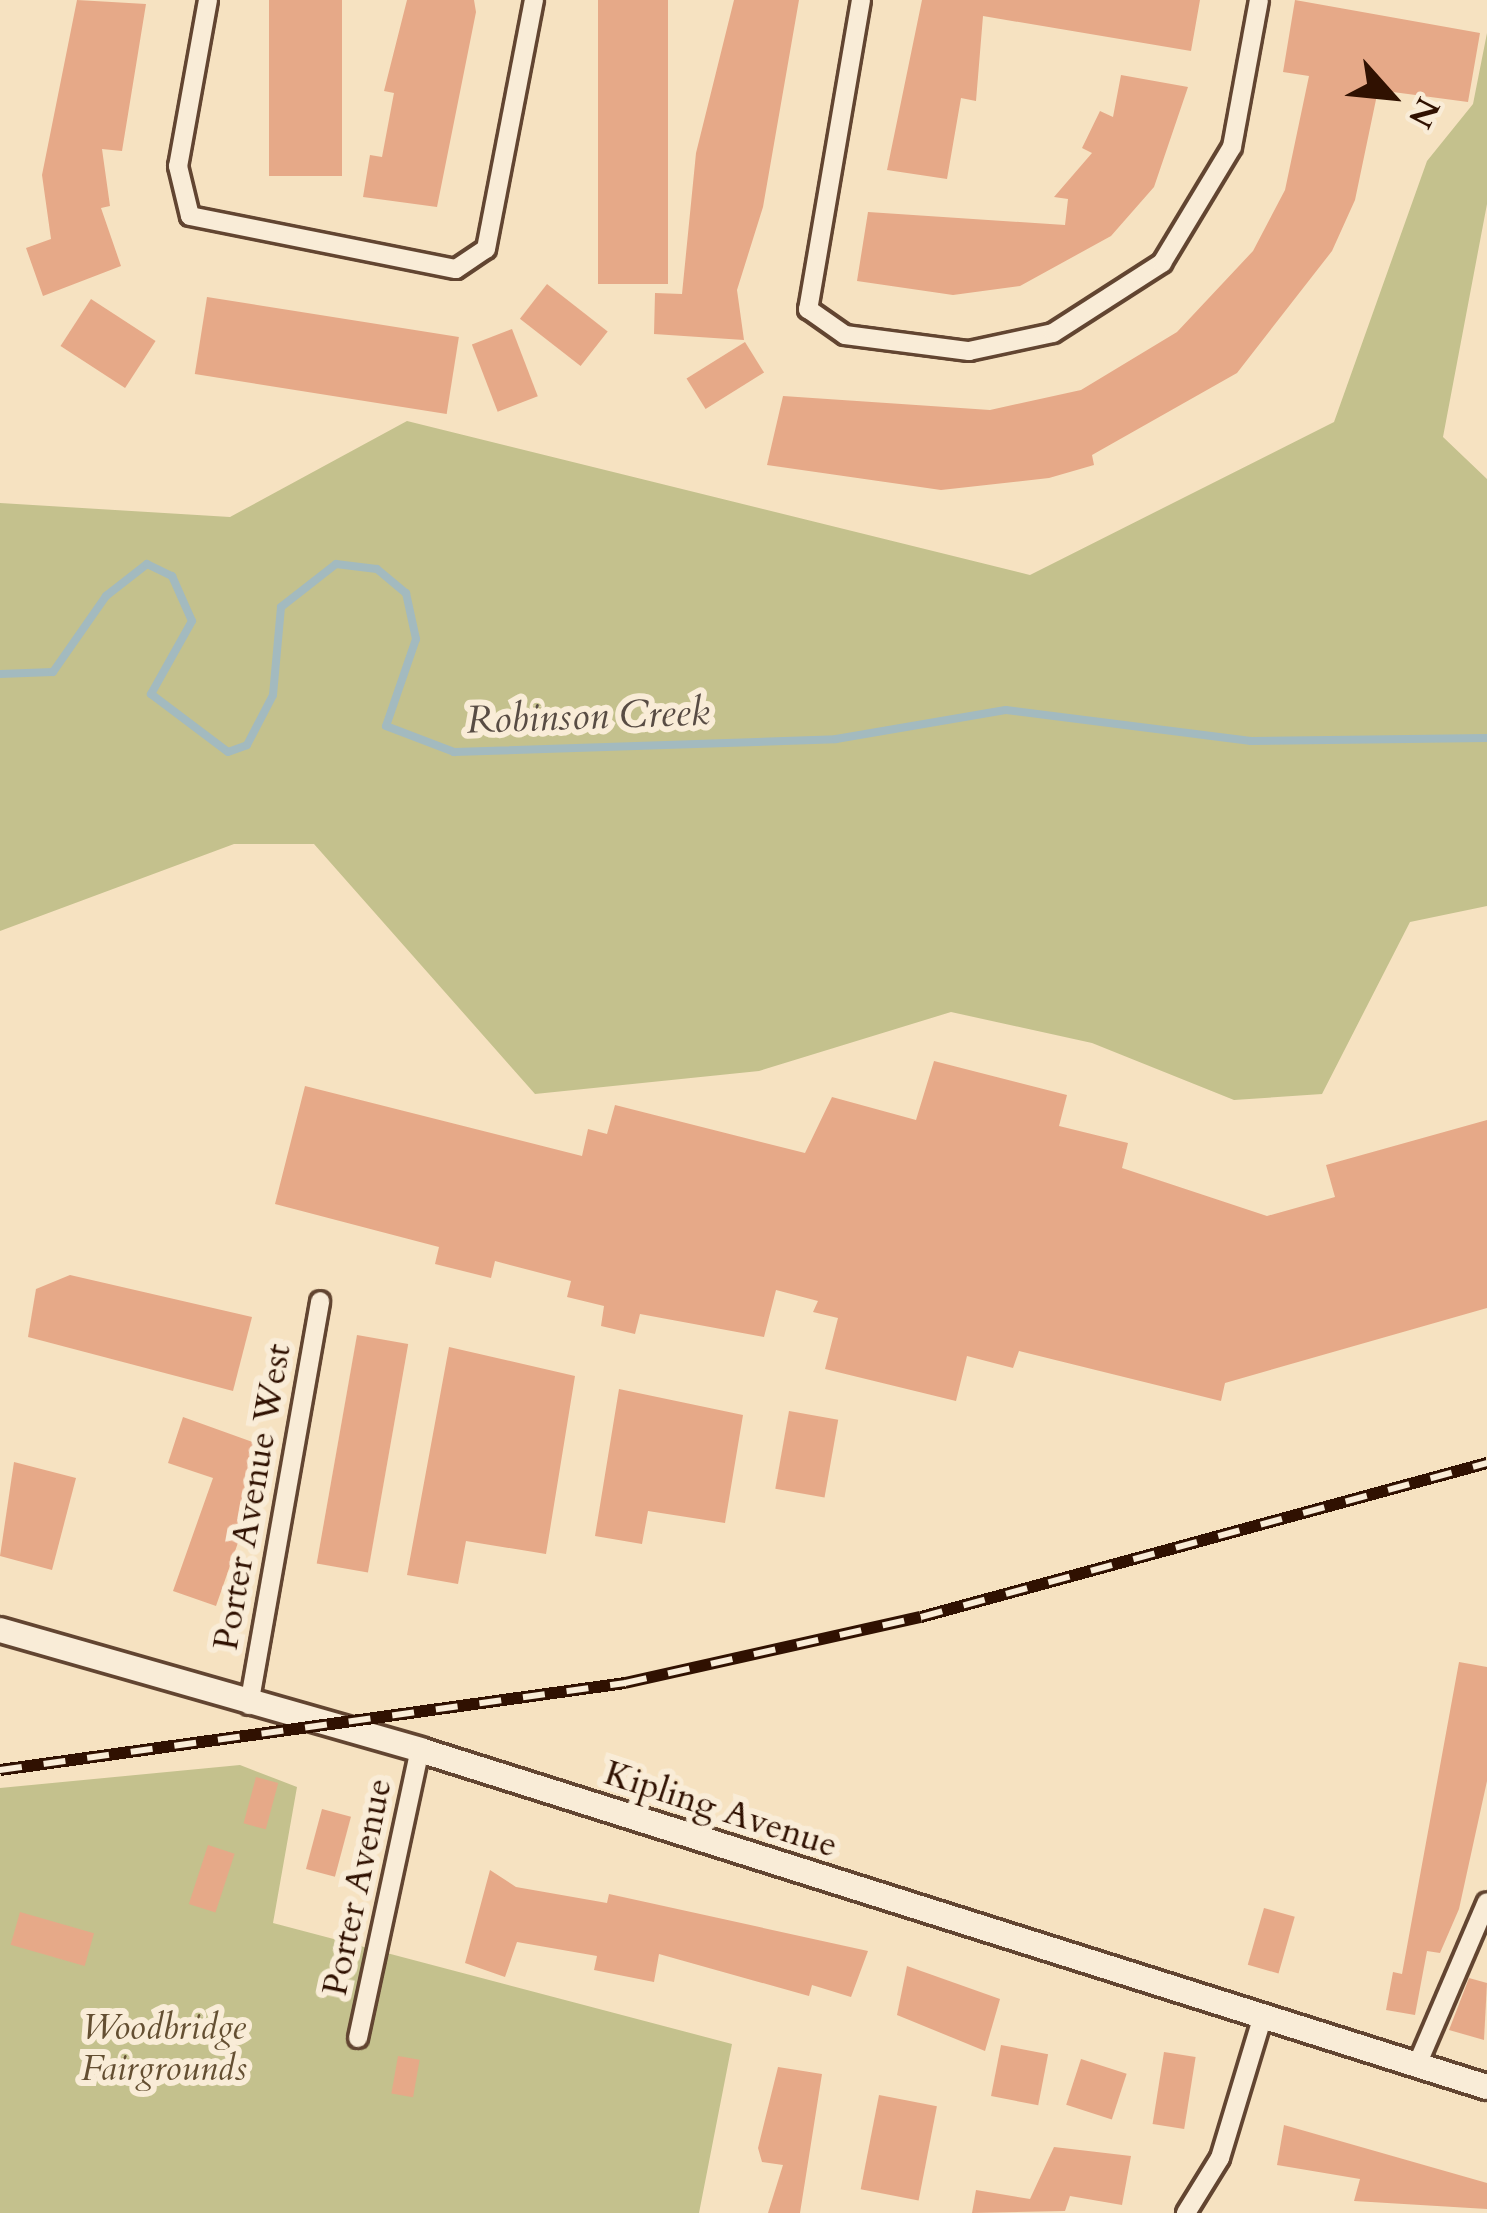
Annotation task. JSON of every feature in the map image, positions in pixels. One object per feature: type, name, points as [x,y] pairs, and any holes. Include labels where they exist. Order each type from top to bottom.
[{"type":"street","points":[[208,0],[178,166],[181,207],[219,226],[456,268],[486,249],[534,0]]},
{"type":"street","points":[[861,0],[808,309],[845,335],[969,351],[1053,334],[1162,263],[1232,147],[1259,0]]},
{"type":"street","name":"Porter Avenue West","points":[[249,1705],[320,1300]]},
{"type":"street","name":"Kipling Avenue","points":[[0,1630],[249,1705],[420,1750],[1487,2087]]},
{"type":"street","name":"Porter Avenue","points":[[358,2038],[420,1750]]},
{"type":"street","points":[[1417,2066],[1487,1902]]},
{"type":"street","points":[[1186,2213],[1220,2158],[1262,2019]]},
{"type":"green space","points":[[1487,33],[1487,204],[1443,437],[1487,479],[1487,906],[1410,922],[1322,1094],[1234,1100],[1092,1043],[951,1012],[759,1071],[535,1094],[314,844],[234,844],[0,931],[0,503],[230,517],[407,421],[1030,575],[1334,422],[1427,161],[1473,104]]},
{"type":"green space","name":"Woodbridge Fairgrounds","points":[[240,1765],[297,1787],[273,1923],[732,2044],[699,2213],[0,2213],[0,1788]]},
{"type":"building","points":[[77,0],[146,4],[122,151],[102,149],[110,206],[101,208],[121,266],[43,296],[26,248],[51,239],[42,175]]},
{"type":"building","points":[[269,0],[342,0],[342,176],[269,176]]},
{"type":"building","points":[[407,0],[474,0],[476,12],[437,207],[363,197],[370,155],[382,157],[394,93],[384,91]]},
{"type":"building","points":[[598,0],[668,0],[668,284],[598,284]]},
{"type":"building","points":[[734,0],[799,0],[763,207],[737,290],[744,340],[654,334],[655,293],[682,294],[696,153]]},
{"type":"building","points":[[922,0],[1200,0],[1191,51],[983,16],[976,101],[961,98],[947,179],[887,170]]},
{"type":"building","points":[[1295,0],[1480,33],[1468,102],[1378,90],[1355,200],[1332,251],[1237,373],[1092,455],[1094,465],[1049,478],[941,490],[767,465],[783,396],[990,410],[1081,390],[1177,332],[1253,251],[1285,190],[1309,76],[1283,72]]},
{"type":"building","points":[[1121,75],[1188,87],[1154,187],[1111,236],[1020,286],[953,295],[857,281],[868,212],[1065,225],[1068,199],[1054,197],[1092,153],[1082,148],[1100,111],[1113,117]]},
{"type":"building","points":[[547,284],[608,331],[581,366],[520,319]]},
{"type":"building","points":[[207,297],[459,337],[447,414],[195,374]]},
{"type":"building","points":[[91,299],[156,341],[125,388],[61,346]]},
{"type":"building","points":[[512,329],[538,396],[498,412],[472,344]]},
{"type":"building","points":[[745,342],[764,373],[706,409],[686,379]]},
{"type":"building","points":[[934,1061],[1067,1095],[1059,1126],[1128,1143],[1122,1168],[1267,1216],[1335,1197],[1326,1165],[1487,1120],[1487,1308],[1225,1383],[1221,1401],[1019,1351],[1013,1368],[967,1356],[956,1401],[825,1369],[838,1318],[813,1312],[818,1301],[776,1290],[764,1337],[640,1314],[635,1334],[601,1326],[604,1306],[567,1297],[571,1281],[495,1261],[491,1278],[435,1264],[439,1247],[275,1204],[305,1086],[582,1156],[588,1129],[607,1134],[615,1105],[805,1153],[832,1097],[916,1120]]},
{"type":"building","points":[[70,1275],[252,1317],[233,1391],[28,1337],[36,1289]]},
{"type":"building","points":[[357,1335],[408,1344],[368,1573],[317,1563]]},
{"type":"building","points":[[449,1347],[575,1376],[546,1554],[466,1541],[458,1584],[407,1575]]},
{"type":"building","points":[[619,1389],[743,1415],[725,1523],[648,1511],[642,1544],[595,1536]]},
{"type":"building","points":[[789,1411],[838,1420],[825,1497],[775,1489]]},
{"type":"building","points":[[183,1417],[258,1444],[258,1485],[216,1606],[173,1591],[213,1478],[168,1463]]},
{"type":"building","points":[[14,1462],[76,1478],[52,1570],[0,1556]]},
{"type":"building","points":[[1459,1662],[1487,1667],[1487,1781],[1459,1909],[1440,1953],[1427,1951],[1415,2015],[1386,2010],[1393,1972],[1402,1974]]},
{"type":"building","points":[[256,1777],[278,1783],[266,1829],[244,1823]]},
{"type":"building","points":[[322,1809],[351,1817],[335,1877],[306,1869]]},
{"type":"building","points":[[208,1845],[235,1854],[215,1913],[189,1904]]},
{"type":"building","points":[[490,1870],[516,1887],[607,1903],[609,1894],[868,1951],[851,1997],[812,1985],[809,1996],[659,1954],[654,1982],[594,1970],[597,1956],[517,1942],[505,1977],[465,1963]]},
{"type":"building","points":[[1264,1908],[1295,1917],[1278,1974],[1248,1965]]},
{"type":"building","points":[[20,1912],[94,1933],[85,1966],[11,1945]]},
{"type":"building","points":[[907,1966],[1000,1999],[985,2051],[897,2015]]},
{"type":"building","points":[[1469,1978],[1487,1983],[1484,2040],[1449,2030]]},
{"type":"building","points":[[1001,2045],[1048,2054],[1038,2105],[991,2096]]},
{"type":"building","points":[[1164,2052],[1196,2057],[1184,2129],[1153,2124]]},
{"type":"building","points":[[398,2056],[420,2060],[413,2097],[391,2093]]},
{"type":"building","points":[[1081,2059],[1127,2074],[1112,2119],[1066,2105]]},
{"type":"building","points":[[778,2067],[822,2074],[800,2213],[768,2213],[783,2165],[762,2162],[758,2148]]},
{"type":"building","points":[[879,2095],[937,2106],[919,2200],[861,2189]]},
{"type":"building","points":[[1284,2125],[1487,2183],[1487,2209],[1354,2201],[1360,2179],[1277,2165]]},
{"type":"building","points":[[1054,2147],[1131,2156],[1122,2205],[1070,2196],[1065,2211],[972,2213],[976,2190],[1030,2199]]},
{"type":"waterway","name":"Robinson Creek","points":[[0,674],[53,672],[106,596],[147,564],[172,576],[192,621],[151,694],[228,752],[247,745],[273,695],[281,607],[336,564],[377,569],[406,593],[416,639],[386,726],[454,752],[836,739],[1006,710],[1251,741],[1487,738]]},
{"type":"railway","points":[[0,1770],[625,1683],[921,1617],[1487,1463]]}]
